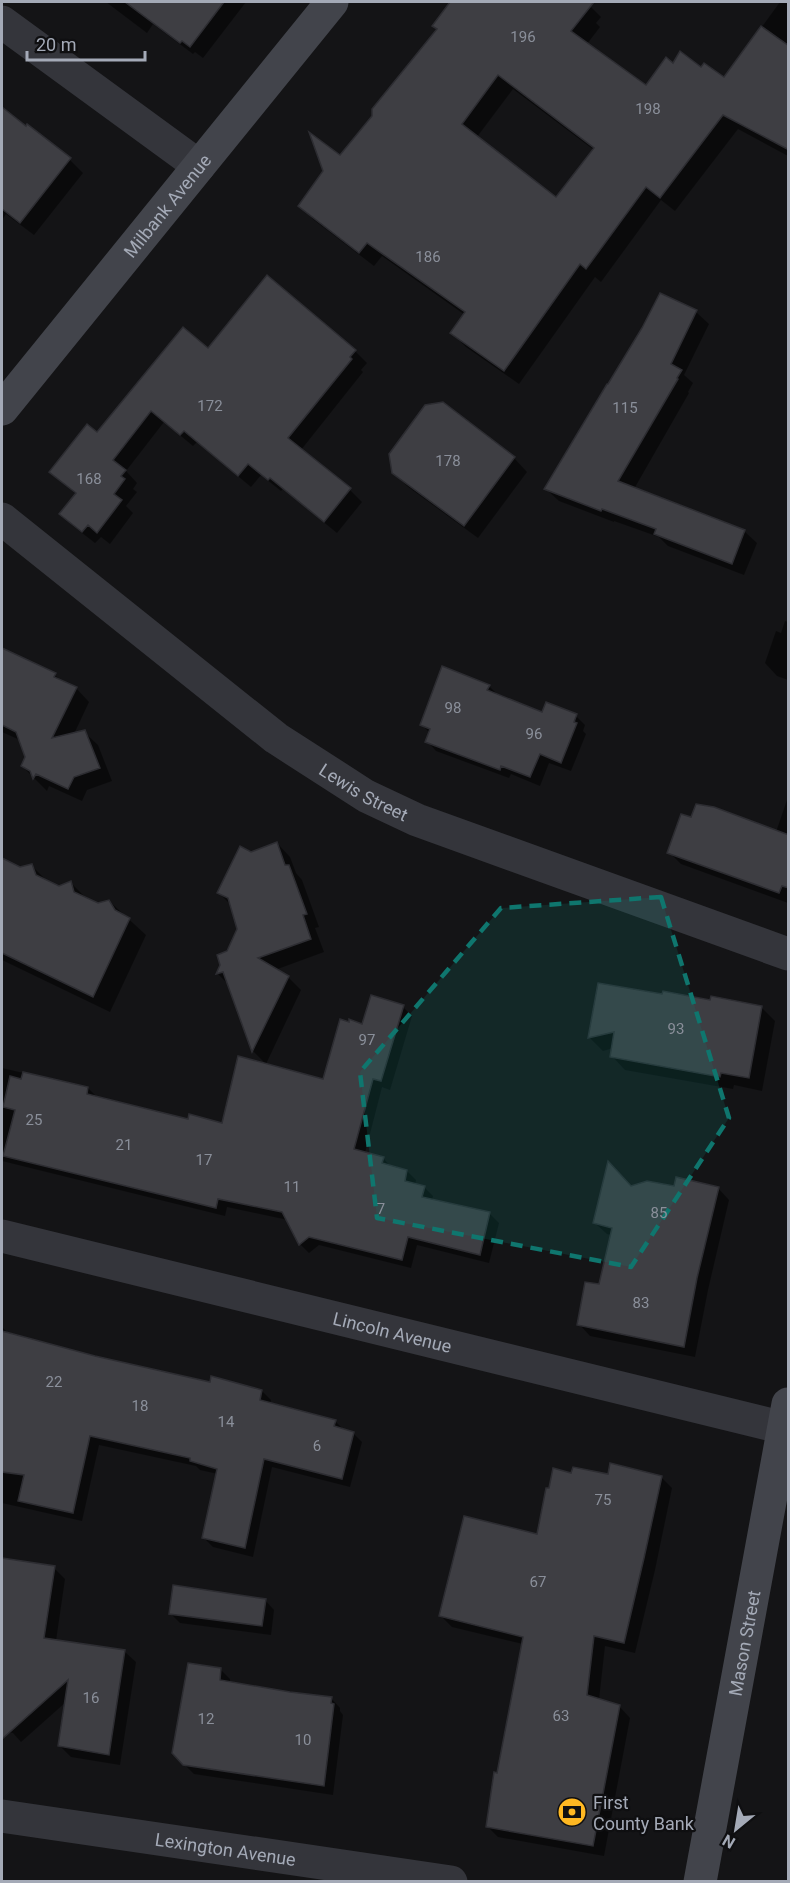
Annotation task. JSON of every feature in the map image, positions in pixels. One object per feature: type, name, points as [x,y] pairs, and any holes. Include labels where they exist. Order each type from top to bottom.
[{"type":"main road","name":"Milbank Avenue","points":[[2,409],[332,2]]},
{"type":"main road","name":"Mason Street","points":[[700,1881],[786,1416]]},
{"type":"street","points":[[2,22],[199,166]]},
{"type":"street","name":"Lewis Street","points":[[2,519],[276,738],[366,796],[417,820],[789,954]]},
{"type":"street","name":"Lincoln Avenue","points":[[2,1236],[786,1416]]},
{"type":"street","name":"Lexington Avenue","points":[[2,1816],[451,1881]]},
{"type":"highlighted area","points":[[661,897],[729,1118],[631,1267],[377,1218],[360,1072],[501,908]]},
{"type":"building","points":[[125,2],[224,2],[190,47],[182,41],[180,43]]},
{"type":"building","points":[[450,2],[594,2],[571,31],[646,85],[666,57],[673,63],[680,51],[701,67],[704,63],[724,77],[761,26],[789,46],[789,150],[723,115],[660,198],[646,187],[586,269],[580,264],[504,371],[450,333],[465,312],[367,243],[359,253],[298,206],[323,171],[309,132],[340,155],[372,116],[372,109],[437,29],[432,26]],"holes":[[[498,75],[594,148],[556,197],[462,124]]]},
{"type":"building","points":[[2,107],[71,158],[20,223],[2,209]]},
{"type":"building","points":[[267,275],[356,350],[350,357],[352,359],[288,438],[351,488],[324,522],[270,478],[268,480],[248,464],[238,476],[184,431],[180,435],[151,411],[113,460],[126,470],[121,476],[125,479],[114,494],[122,500],[97,533],[88,525],[82,532],[59,514],[76,493],[49,472],[87,424],[97,432],[183,327],[208,348]]},
{"type":"building","points":[[660,293],[697,310],[671,364],[682,370],[678,379],[618,481],[745,530],[732,564],[654,534],[656,529],[544,489],[642,328]]},
{"type":"building","points":[[443,402],[515,457],[464,526],[392,473],[389,454],[425,405]]},
{"type":"building","points":[[2,648],[56,673],[54,677],[77,687],[52,738],[85,730],[100,768],[74,777],[68,789],[36,774],[33,779],[30,771],[21,766],[25,757],[16,732],[2,725]]},
{"type":"building","points":[[442,666],[490,685],[487,690],[542,712],[546,702],[577,714],[574,722],[577,723],[561,763],[540,754],[530,777],[501,766],[500,770],[425,742],[430,729],[420,725]]},
{"type":"building","points":[[696,804],[714,807],[789,835],[789,888],[782,886],[779,893],[667,853],[681,814],[691,817]]},
{"type":"building","points":[[277,842],[285,865],[289,865],[307,914],[303,915],[311,939],[258,958],[289,976],[252,1052],[223,972],[216,974],[220,965],[217,955],[227,951],[237,929],[228,898],[217,893],[240,846],[251,852]]},
{"type":"building","points":[[2,858],[20,867],[32,864],[36,875],[59,886],[71,881],[74,892],[98,903],[109,900],[115,910],[130,918],[93,997],[2,953]]},
{"type":"building","points":[[598,983],[662,994],[663,991],[710,1000],[711,996],[762,1006],[749,1078],[721,1073],[720,1077],[610,1057],[614,1032],[588,1038]]},
{"type":"building","points":[[371,995],[404,1005],[381,1081],[373,1079],[354,1149],[384,1157],[382,1163],[407,1170],[405,1181],[425,1186],[422,1197],[490,1212],[480,1255],[408,1237],[402,1260],[309,1237],[299,1245],[282,1212],[218,1199],[216,1208],[3,1156],[15,1110],[3,1107],[10,1076],[21,1079],[23,1072],[88,1087],[87,1094],[188,1119],[189,1114],[222,1123],[238,1056],[323,1079],[340,1019],[349,1022],[349,1019],[362,1024]]},
{"type":"building","points":[[608,1161],[631,1186],[647,1181],[674,1186],[676,1177],[719,1187],[697,1278],[684,1347],[577,1325],[585,1282],[599,1284],[612,1228],[593,1223]]},
{"type":"building","points":[[2,1331],[95,1356],[210,1382],[211,1376],[262,1390],[260,1400],[336,1420],[334,1426],[354,1432],[342,1479],[264,1459],[245,1548],[202,1538],[217,1469],[190,1461],[190,1458],[90,1436],[73,1513],[18,1501],[24,1475],[2,1472]]},
{"type":"building","points":[[610,1463],[662,1476],[624,1643],[594,1636],[587,1695],[620,1705],[593,1846],[486,1827],[494,1772],[497,1773],[523,1637],[439,1616],[464,1516],[537,1534],[546,1488],[549,1488],[553,1468],[571,1473],[573,1467],[608,1474]]},
{"type":"building","points":[[2,1558],[55,1566],[44,1638],[125,1650],[109,1755],[58,1746],[68,1680],[2,1739]]},
{"type":"building","points":[[173,1585],[266,1599],[262,1626],[169,1614]]},
{"type":"building","points":[[188,1663],[221,1668],[220,1680],[332,1697],[331,1703],[334,1704],[324,1786],[183,1765],[172,1753]]},
{"type":"place","name":"First County Bank","points":[[572,1812]]}]
